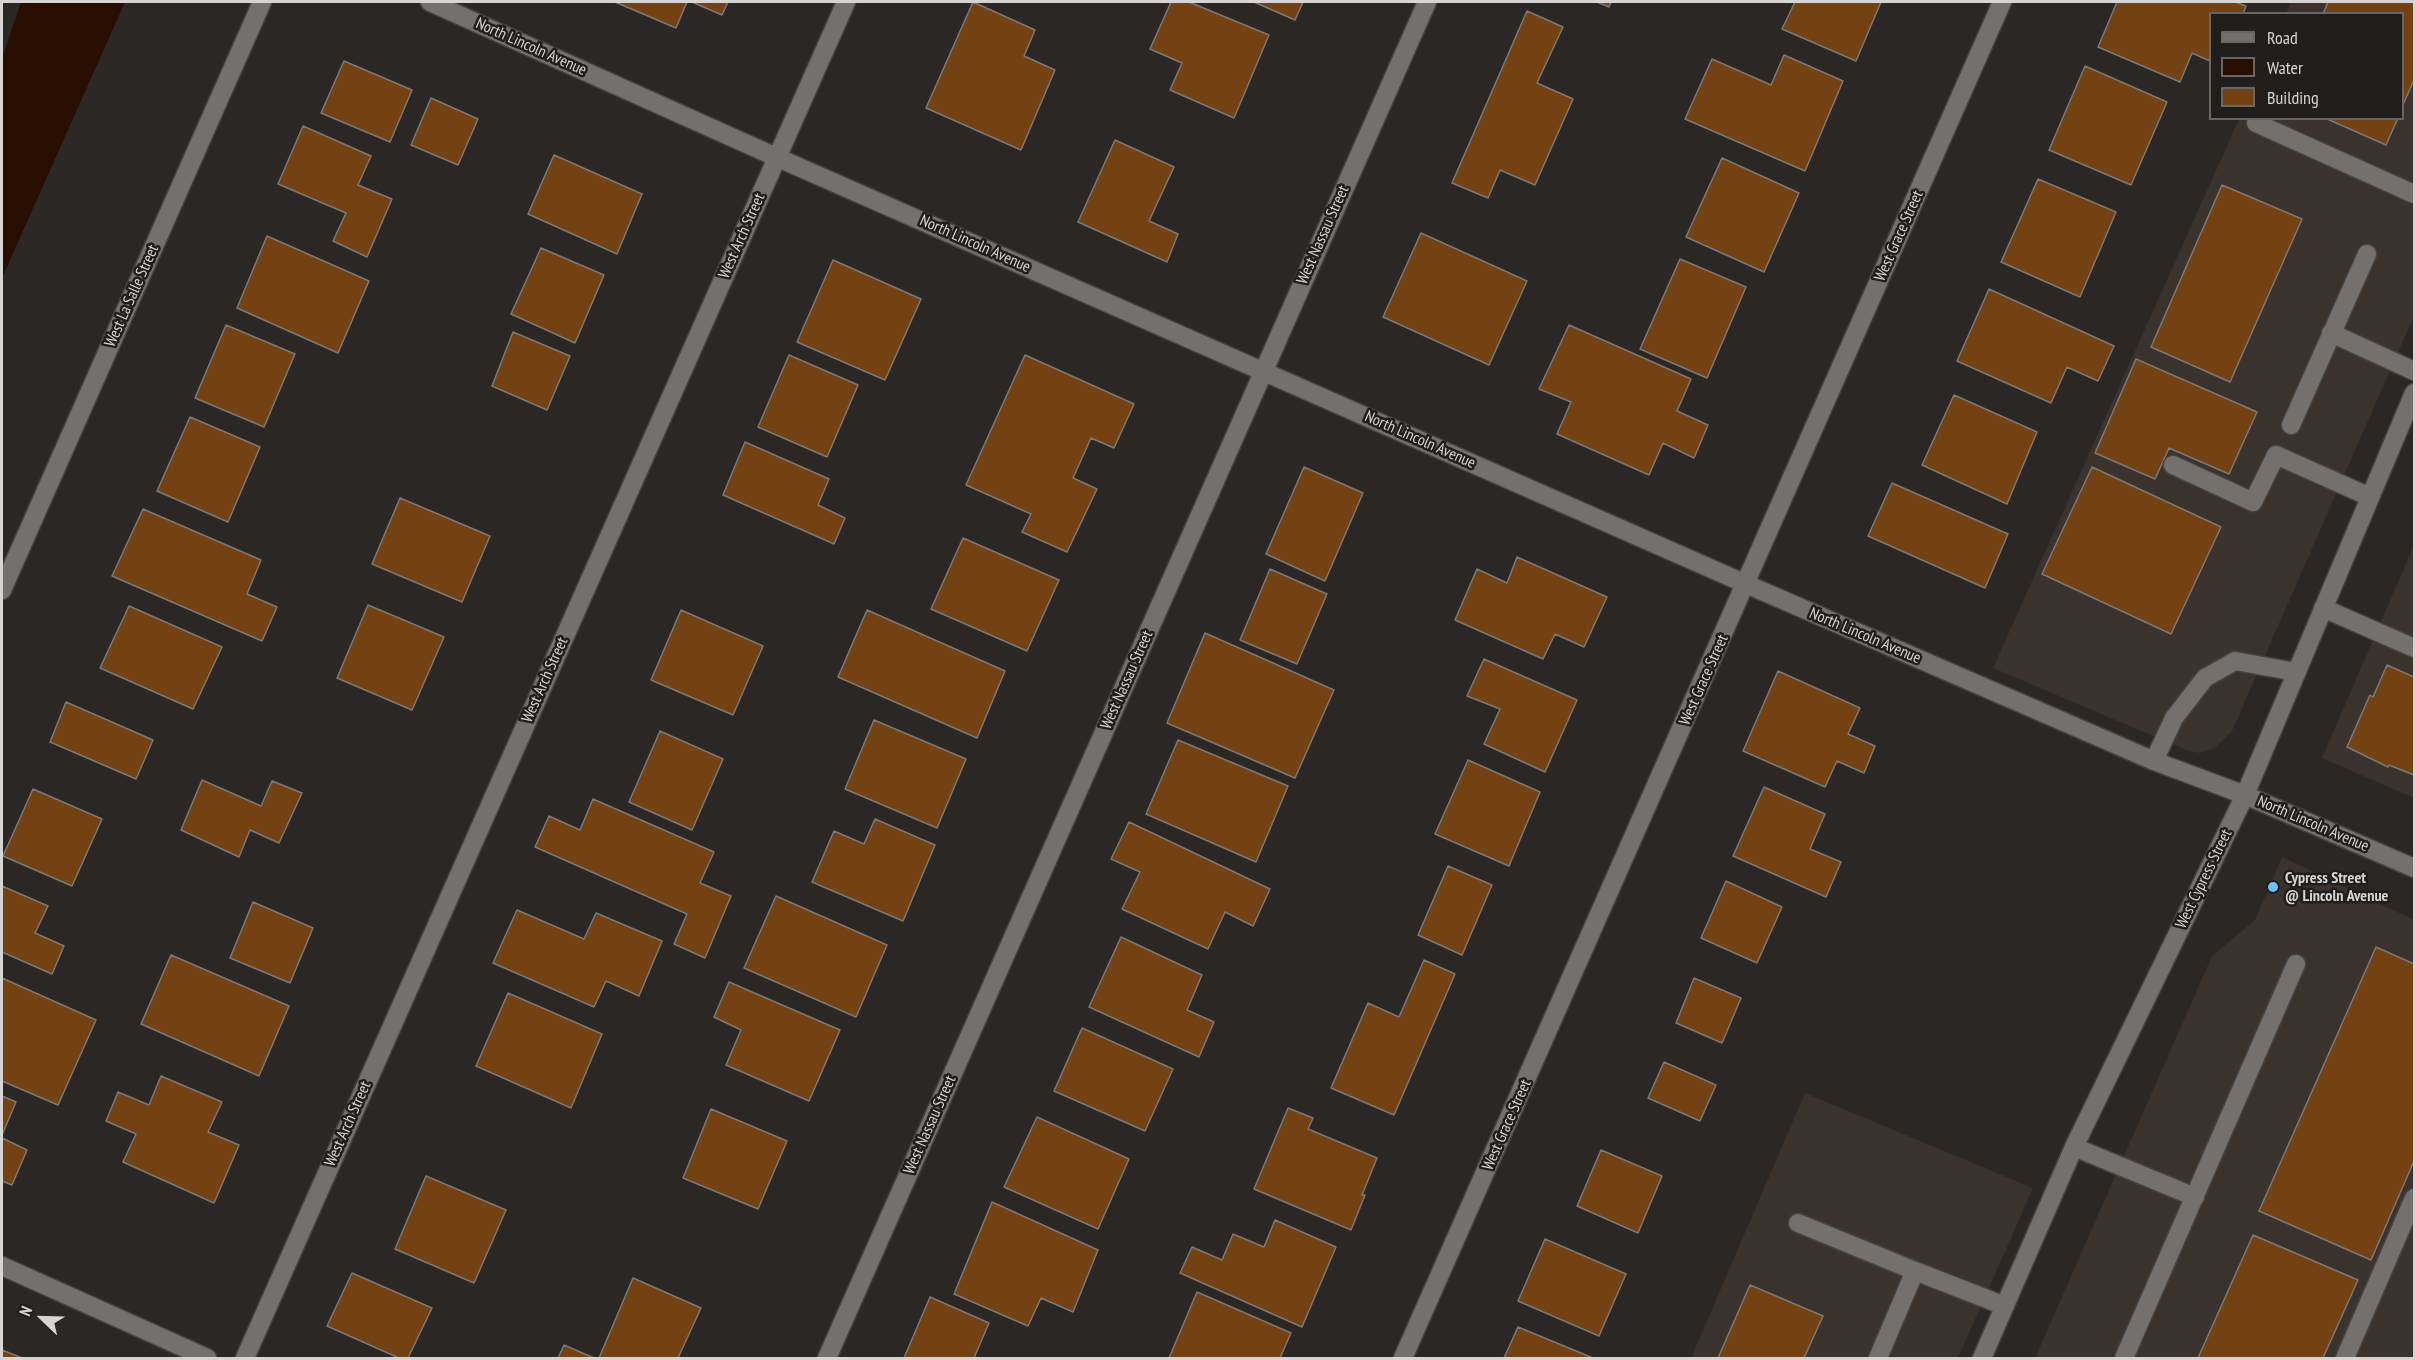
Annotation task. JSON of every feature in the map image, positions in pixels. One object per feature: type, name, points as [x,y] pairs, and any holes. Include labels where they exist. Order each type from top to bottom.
[{"type":"street","name":"West La Salle Street","points":[[2,590],[262,2]]},
{"type":"street","name":"North Lincoln Avenue","points":[[430,2],[1746,585],[2154,761],[2245,795],[2415,868]]},
{"type":"street","name":"West Arch Street","points":[[245,1359],[846,2]]},
{"type":"street","name":"West Nassau Street","points":[[827,1359],[1427,2]]},
{"type":"street","name":"West Grace Street","points":[[1403,1359],[2002,2]]},
{"type":"street","points":[[2256,123],[2415,194]]},
{"type":"street","points":[[2291,425],[2367,254]]},
{"type":"street","points":[[2331,333],[2415,371]]},
{"type":"street","name":"West Cypress Street","points":[[1982,1359],[2074,1147],[2245,795],[2415,393]]},
{"type":"street","points":[[2173,465],[2253,502],[2276,456],[2370,497]]},
{"type":"street","points":[[2323,608],[2415,648]]},
{"type":"street","points":[[2154,761],[2174,718],[2205,678],[2235,662],[2296,672]]},
{"type":"street","points":[[2124,1359],[2296,964]]},
{"type":"street","points":[[2074,1147],[2194,1197]]},
{"type":"street","points":[[2344,1359],[2415,1198]]},
{"type":"street","points":[[1798,1223],[2005,1306]]},
{"type":"street","points":[[2,1266],[207,1359]]},
{"type":"street","points":[[1878,1359],[1915,1270]]},
{"type":"shaded area","points":[[2291,2],[2414,2],[2414,316],[2232,731],[2214,748],[2200,753],[2186,750],[1993,668],[2239,120],[2404,120],[2404,12],[2286,12]]},
{"type":"shaded area","points":[[2414,545],[2414,798],[2322,758]]},
{"type":"shaded area","points":[[2282,857],[2414,920],[2414,1358],[2035,1358],[2212,956],[2255,920]]},
{"type":"shaded area","points":[[1805,1093],[2033,1188],[1958,1358],[1691,1358]]},
{"type":"water","points":[[21,2],[125,2],[2,278],[2,58]]},
{"type":"building","points":[[615,2],[687,2],[676,28]]},
{"type":"building","points":[[692,2],[728,2],[722,15]]},
{"type":"building","points":[[973,2],[1035,30],[1024,56],[1055,70],[1021,150],[926,108]]},
{"type":"building","points":[[1171,2],[1189,2],[1269,35],[1234,118],[1170,90],[1182,63],[1150,49]]},
{"type":"building","points":[[1254,2],[1303,2],[1295,20]]},
{"type":"building","points":[[1597,2],[1611,2],[1609,7]]},
{"type":"building","points":[[1795,2],[1881,2],[1856,61],[1782,29]]},
{"type":"building","points":[[2117,2],[2235,2],[2246,6],[2244,12],[2209,12],[2209,61],[2192,53],[2180,82],[2098,47]]},
{"type":"building","points":[[2328,2],[2414,2],[2414,80],[2404,102],[2404,12],[2324,12]]},
{"type":"building","points":[[1527,11],[1563,27],[1537,83],[1573,99],[1535,185],[1500,170],[1488,198],[1452,183]]},
{"type":"building","points":[[1784,55],[1843,81],[1805,171],[1685,119],[1712,59],[1771,85]]},
{"type":"building","points":[[344,61],[412,90],[390,142],[321,113]]},
{"type":"building","points":[[2085,66],[2167,102],[2131,185],[2049,150]]},
{"type":"building","points":[[431,98],[478,119],[458,165],[411,145]]},
{"type":"building","points":[[2330,120],[2397,120],[2386,145]]},
{"type":"building","points":[[303,126],[371,156],[358,185],[392,199],[367,257],[333,241],[346,213],[278,184]]},
{"type":"building","points":[[1115,140],[1174,167],[1149,221],[1178,234],[1167,262],[1078,222]]},
{"type":"building","points":[[554,155],[642,194],[617,254],[528,214]]},
{"type":"building","points":[[1722,158],[1799,193],[1764,272],[1686,237]]},
{"type":"building","points":[[2038,179],[2116,212],[2080,297],[2001,262]]},
{"type":"building","points":[[2222,185],[2302,219],[2230,382],[2151,347]]},
{"type":"building","points":[[1421,233],[1527,281],[1489,365],[1383,317]]},
{"type":"building","points":[[267,236],[369,281],[338,353],[237,308]]},
{"type":"building","points":[[541,248],[604,275],[575,343],[511,314]]},
{"type":"building","points":[[1680,259],[1746,287],[1707,378],[1640,349]]},
{"type":"building","points":[[833,260],[921,299],[885,380],[797,342]]},
{"type":"building","points":[[1989,289],[2114,346],[2098,381],[2067,367],[2051,403],[1957,361]]},
{"type":"building","points":[[226,325],[295,354],[264,427],[195,398]]},
{"type":"building","points":[[1569,325],[1691,379],[1677,411],[1708,425],[1694,458],[1663,443],[1649,475],[1557,434],[1571,402],[1539,389]]},
{"type":"building","points":[[513,332],[570,356],[547,410],[492,386]]},
{"type":"building","points":[[789,355],[858,385],[827,457],[758,427]]},
{"type":"building","points":[[1025,355],[1134,404],[1114,448],[1091,438],[1073,478],[1097,489],[1067,552],[1022,532],[1031,514],[966,485]]},
{"type":"building","points":[[2136,359],[2257,412],[2229,474],[2169,448],[2155,479],[2095,453]]},
{"type":"building","points":[[1954,395],[2037,432],[2007,504],[1922,465]]},
{"type":"building","points":[[190,417],[260,447],[228,522],[157,491]]},
{"type":"building","points":[[745,442],[829,479],[818,505],[845,518],[834,544],[723,495]]},
{"type":"building","points":[[1304,467],[1363,493],[1325,581],[1266,554]]},
{"type":"building","points":[[2092,467],[2221,527],[2171,634],[2042,574]]},
{"type":"building","points":[[1892,483],[2008,534],[1985,588],[1868,536]]},
{"type":"building","points":[[400,498],[490,536],[462,602],[372,564]]},
{"type":"building","points":[[143,509],[261,560],[247,594],[277,607],[262,641],[112,576]]},
{"type":"building","points":[[963,538],[1059,580],[1027,651],[931,609]]},
{"type":"building","points":[[1517,557],[1607,597],[1584,647],[1555,634],[1543,659],[1455,620],[1477,569],[1507,583]]},
{"type":"building","points":[[1270,569],[1327,594],[1297,664],[1240,640]]},
{"type":"building","points":[[368,605],[444,637],[412,710],[337,678]]},
{"type":"building","points":[[129,606],[222,647],[193,709],[100,668]]},
{"type":"building","points":[[681,610],[763,646],[733,715],[651,680]]},
{"type":"building","points":[[867,610],[1005,671],[977,738],[838,677]]},
{"type":"building","points":[[1205,633],[1334,690],[1295,778],[1167,723]]},
{"type":"building","points":[[1484,659],[1577,700],[1545,772],[1484,744],[1500,709],[1467,696]]},
{"type":"building","points":[[2387,665],[2414,677],[2414,775],[2389,765],[2388,767],[2347,747],[2370,695],[2373,697]]},
{"type":"building","points":[[1778,671],[1860,708],[1848,734],[1875,746],[1864,773],[1837,761],[1825,787],[1743,751]]},
{"type":"building","points":[[66,702],[153,740],[136,779],[50,742]]},
{"type":"building","points":[[874,720],[966,759],[937,828],[845,789]]},
{"type":"building","points":[[660,731],[723,759],[692,830],[629,802]]},
{"type":"building","points":[[1178,740],[1288,786],[1256,862],[1146,814]]},
{"type":"building","points":[[1468,760],[1540,792],[1509,866],[1435,834]]},
{"type":"building","points":[[202,780],[261,806],[272,781],[302,793],[279,843],[250,830],[239,857],[181,830]]},
{"type":"building","points":[[1764,787],[1825,814],[1810,849],[1841,862],[1826,897],[1733,856]]},
{"type":"building","points":[[33,789],[102,819],[72,886],[3,856]]},
{"type":"building","points":[[593,799],[714,852],[700,883],[731,896],[705,958],[674,944],[687,914],[535,847],[549,816],[580,830]]},
{"type":"building","points":[[875,819],[935,845],[903,921],[812,882],[834,831],[864,844]]},
{"type":"building","points":[[1129,822],[1270,889],[1253,926],[1225,912],[1208,949],[1122,909],[1140,872],[1111,859]]},
{"type":"building","points":[[1448,866],[1492,885],[1462,955],[1418,935]]},
{"type":"building","points":[[1726,881],[1782,907],[1757,963],[1701,938]]},
{"type":"building","points":[[2,886],[48,906],[35,933],[64,946],[52,974],[2,952]]},
{"type":"building","points":[[776,896],[887,945],[856,1017],[744,968]]},
{"type":"building","points":[[253,902],[313,928],[290,983],[230,958]]},
{"type":"building","points":[[517,910],[584,939],[596,913],[662,941],[639,996],[606,981],[594,1007],[493,963]]},
{"type":"building","points":[[1121,937],[1202,975],[1187,1010],[1214,1022],[1199,1057],[1089,1007]]},
{"type":"building","points":[[2376,947],[2414,964],[2414,1161],[2371,1260],[2259,1211]]},
{"type":"building","points":[[171,955],[289,1006],[259,1076],[141,1024]]},
{"type":"building","points":[[1424,960],[1455,974],[1394,1115],[1331,1088],[1368,1003],[1399,1017]]},
{"type":"building","points":[[2,978],[96,1020],[58,1105],[2,1081]]},
{"type":"building","points":[[1694,978],[1741,998],[1722,1043],[1676,1023]]},
{"type":"building","points":[[729,982],[840,1030],[809,1101],[726,1065],[741,1030],[714,1017]]},
{"type":"building","points":[[508,993],[602,1034],[571,1108],[476,1066]]},
{"type":"building","points":[[1082,1028],[1173,1069],[1145,1131],[1054,1091]]},
{"type":"building","points":[[1664,1062],[1716,1085],[1700,1121],[1648,1098]]},
{"type":"building","points":[[161,1076],[222,1102],[208,1132],[239,1145],[214,1203],[123,1162],[136,1134],[106,1121],[118,1092],[149,1105]]},
{"type":"building","points":[[2,1096],[16,1102],[2,1135]]},
{"type":"building","points":[[1288,1108],[1313,1118],[1308,1129],[1377,1158],[1351,1230],[1254,1189]]},
{"type":"building","points":[[711,1109],[787,1141],[758,1209],[683,1178]]},
{"type":"building","points":[[1037,1117],[1129,1159],[1098,1229],[1004,1187]]},
{"type":"building","points":[[2,1138],[27,1150],[12,1185],[2,1181]]},
{"type":"building","points":[[1601,1150],[1662,1176],[1638,1233],[1577,1206]]},
{"type":"building","points":[[426,1176],[506,1210],[474,1283],[395,1249]]},
{"type":"building","points":[[992,1202],[1098,1250],[1073,1312],[1041,1298],[1028,1326],[954,1294]]},
{"type":"building","points":[[1275,1220],[1336,1247],[1302,1327],[1180,1273],[1192,1247],[1222,1260],[1233,1234],[1264,1247]]},
{"type":"building","points":[[2253,1235],[2358,1280],[2323,1358],[2198,1358]]},
{"type":"building","points":[[1545,1239],[1626,1274],[1599,1336],[1518,1301]]},
{"type":"building","points":[[352,1273],[432,1308],[408,1358],[399,1358],[327,1326]]},
{"type":"building","points":[[633,1278],[701,1308],[678,1358],[599,1358]]},
{"type":"building","points":[[1750,1285],[1823,1316],[1804,1358],[1718,1358]]},
{"type":"building","points":[[1197,1292],[1291,1333],[1280,1358],[1169,1358]]},
{"type":"building","points":[[930,1297],[989,1323],[974,1358],[904,1358]]},
{"type":"building","points":[[1518,1327],[1593,1358],[1504,1358]]},
{"type":"building","points":[[564,1345],[594,1358],[558,1358]]},
{"type":"building","points":[[2,1350],[22,1358],[2,1358]]},
{"type":"place","name":"Cypress Street @ Lincoln Avenue","points":[[2273,887]]}]
